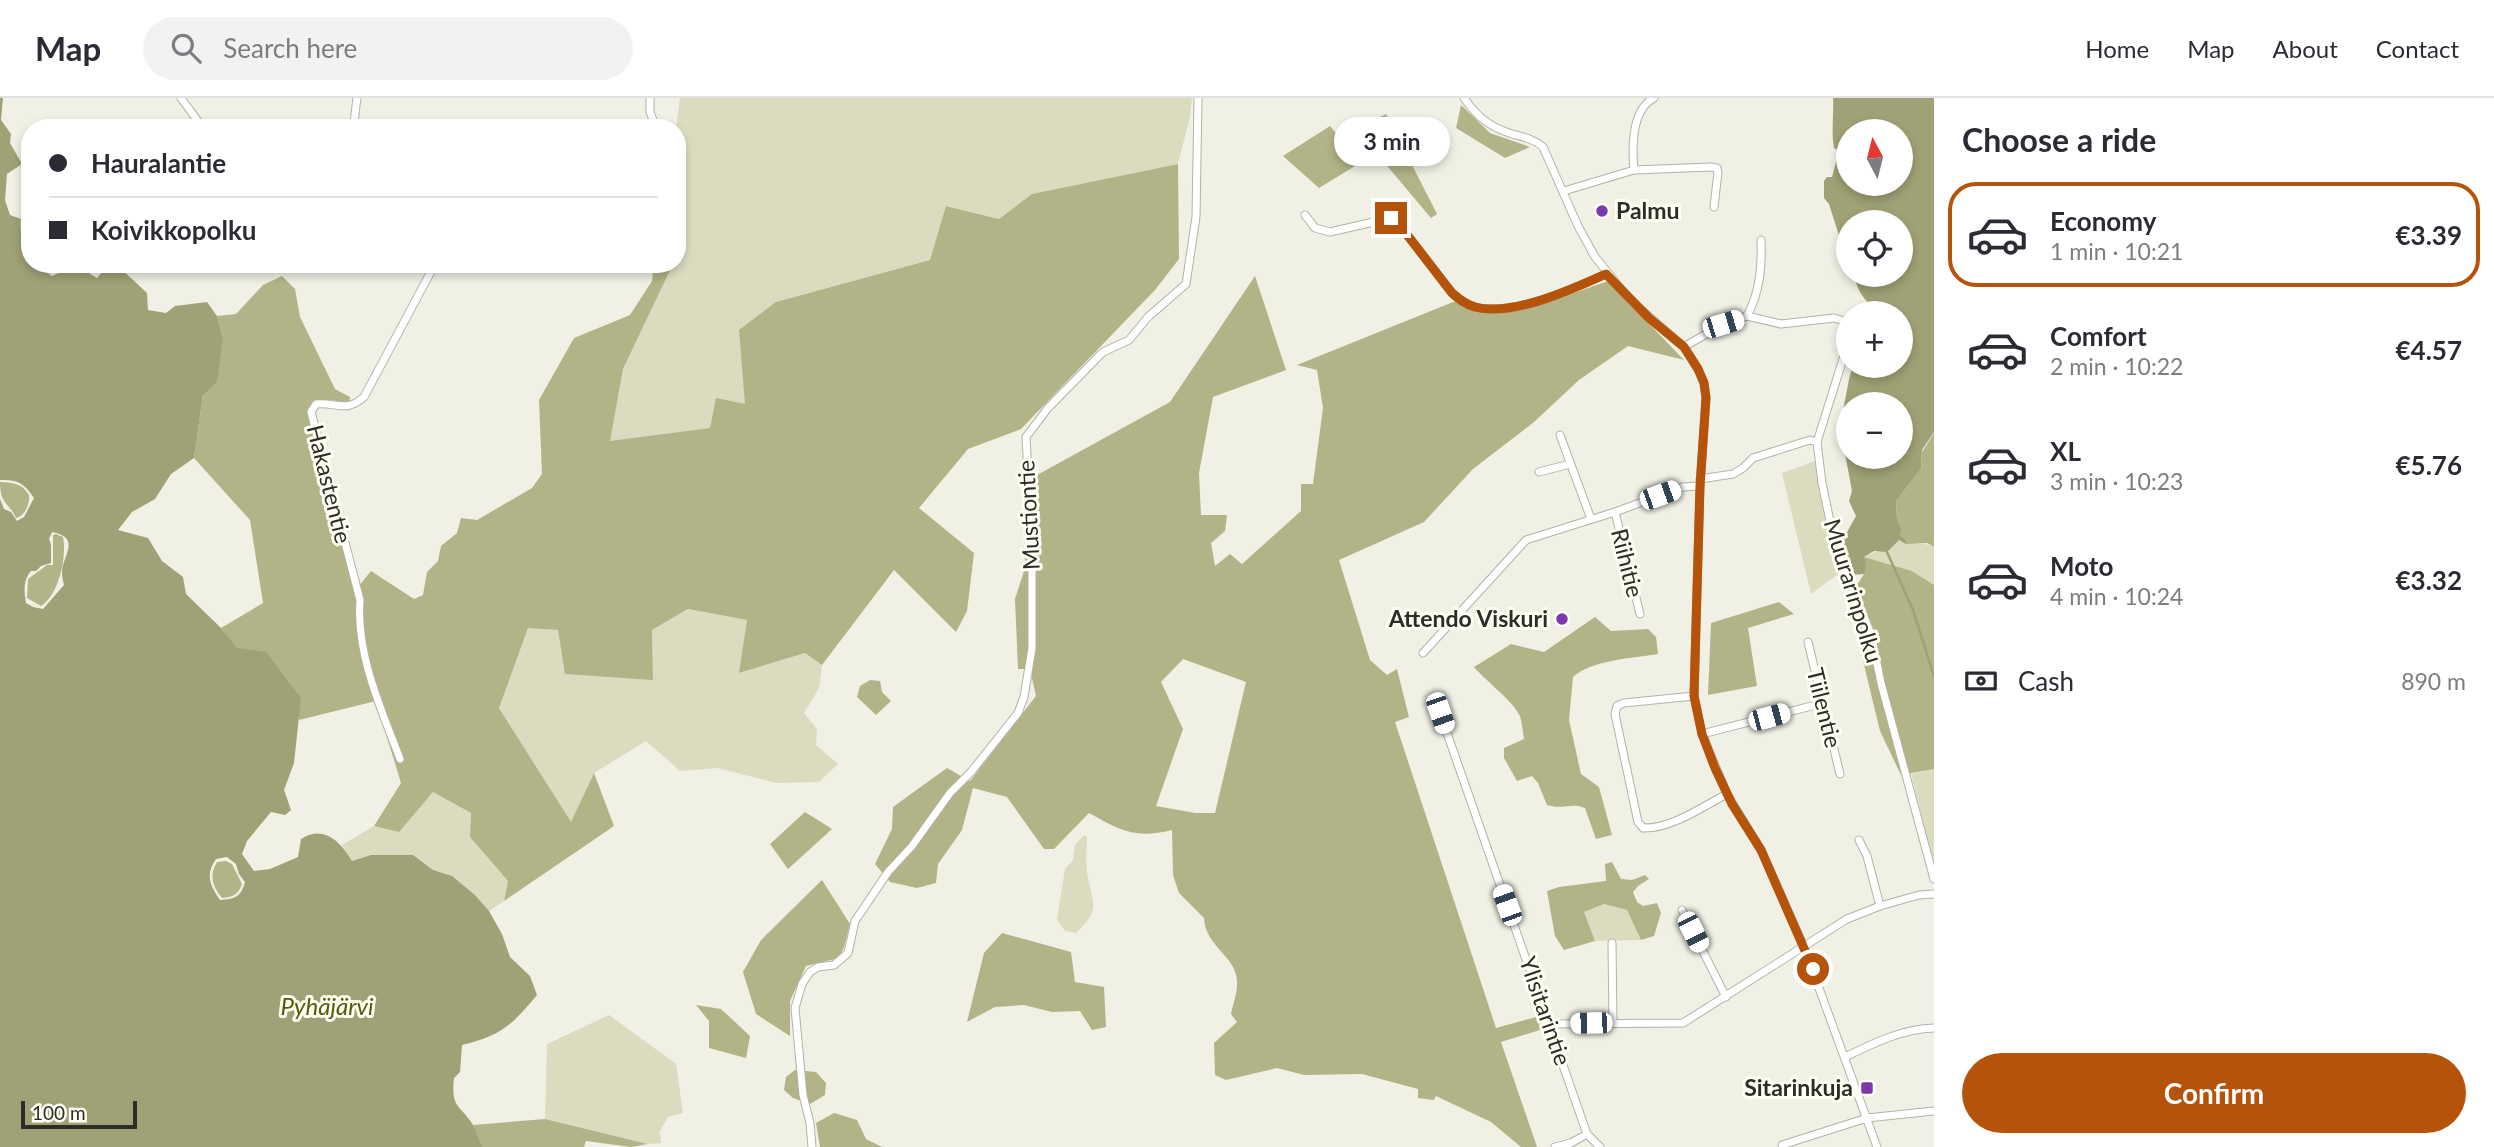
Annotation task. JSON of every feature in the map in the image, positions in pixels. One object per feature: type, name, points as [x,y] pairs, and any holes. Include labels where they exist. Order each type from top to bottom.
[{"type":"street","points":[[181,98],[196,119]]},
{"type":"street","points":[[354,119],[357,98]]},
{"type":"street","points":[[650,98],[653,119]]},
{"type":"street","name":"Mustiontie","points":[[812,1147],[810,1123],[803,1095],[795,1009],[797,996],[810,972],[818,967],[834,965],[848,953],[855,921],[888,872],[912,846],[950,793],[971,772],[1018,713],[1028,678],[1032,648],[1032,547],[1026,437],[1048,408],[1103,352],[1129,340],[1148,317],[1186,284],[1196,216],[1198,98]]},
{"type":"street","points":[[1464,98],[1475,114],[1489,125],[1532,140],[1543,147],[1578,226],[1606,274],[1649,318],[1684,347],[1698,369],[1706,398],[1700,483],[1694,696],[1702,734],[1727,794],[1761,850],[1804,947],[1877,1147]]},
{"type":"street","points":[[1634,170],[1633,135],[1639,116],[1654,98]]},
{"type":"street","points":[[1564,191],[1634,170],[1717,168],[1714,207]]},
{"type":"street","points":[[1305,215],[1315,228],[1330,232],[1391,218],[1398,223],[1452,293],[1477,308],[1509,307],[1535,302],[1606,274]]},
{"type":"street","points":[[1747,316],[1755,302],[1760,279],[1761,240]]},
{"type":"street","name":"Hakastentie","points":[[400,759],[366,664],[358,625],[360,600],[311,412],[316,404],[344,407],[355,405],[364,397],[430,273]]},
{"type":"street","points":[[1684,347],[1723,324],[1747,316],[1782,324],[1836,319]]},
{"type":"street","name":"Muurarinpolku","points":[[1837,378],[1817,442],[1822,482],[1835,545],[1871,634],[1881,683],[1934,879]]},
{"type":"street","points":[[1560,435],[1591,519]]},
{"type":"street","points":[[1423,653],[1526,540],[1685,487],[1733,474],[1753,458],[1765,453],[1810,440],[1817,442]]},
{"type":"street","points":[[1538,472],[1570,464]]},
{"type":"street","name":"Riihitie","points":[[1615,512],[1640,614]]},
{"type":"street","name":"Tiilentie","points":[[1808,642],[1840,774]]},
{"type":"street","points":[[1694,696],[1617,706],[1615,714],[1638,822],[1643,828],[1654,827],[1727,794]]},
{"type":"street","points":[[1702,734],[1823,703]]},
{"type":"street","name":"Ylisitarintie","points":[[1440,713],[1587,1134],[1600,1147]]},
{"type":"street","points":[[1859,840],[1867,856],[1880,905]]},
{"type":"street","points":[[1549,1024],[1683,1023],[1847,919],[1880,905],[1934,894]]},
{"type":"street","points":[[1682,911],[1726,997]]},
{"type":"street","points":[[1612,943],[1612,1023]]},
{"type":"street","points":[[1845,1057],[1900,1033],[1934,1028]]},
{"type":"street","points":[[1782,1145],[1867,1118],[1934,1111]]},
{"type":"street","points":[[1555,1147],[1571,1143],[1587,1134]]},
{"type":"shaded area","points":[[680,98],[1192,98],[1178,164],[1032,194],[999,219],[947,206],[930,260],[776,302],[745,404],[711,428],[609,442],[623,369],[669,273],[686,273],[686,119],[677,119]]},
{"type":"shaded area","points":[[1461,105],[1490,133],[1530,147],[1505,158],[1456,128]]},
{"type":"shaded area","points":[[1386,114],[1437,214],[1431,218],[1356,129]]},
{"type":"shaded area","points":[[1330,126],[1360,163],[1319,188],[1283,156]]},
{"type":"shaded area","points":[[1178,164],[1179,259],[1155,290],[1021,429],[968,449],[919,508],[974,553],[967,611],[956,632],[894,570],[822,665],[805,653],[739,673],[747,620],[688,609],[652,630],[653,680],[565,674],[558,630],[528,628],[499,708],[571,822],[594,773],[614,826],[504,901],[508,881],[470,837],[471,813],[433,792],[399,832],[374,826],[401,783],[376,701],[299,720],[297,703],[288,681],[281,674],[239,650],[221,628],[263,603],[250,520],[194,458],[203,395],[223,338],[217,316],[236,314],[263,285],[282,276],[295,289],[300,317],[335,389],[350,397],[349,403],[321,401],[307,409],[354,592],[371,571],[414,599],[423,595],[427,572],[438,561],[441,546],[457,533],[461,518],[477,520],[532,488],[542,474],[539,400],[574,338],[630,315],[652,281],[653,273],[669,273],[623,369],[610,441],[710,428],[716,398],[745,404],[739,330],[776,302],[930,260],[946,206],[999,219],[1032,194]]},
{"type":"shaded area","points":[[1255,276],[1286,370],[1213,397],[1199,473],[1201,515],[1227,515],[1225,531],[1211,543],[1215,566],[1230,554],[1242,564],[1301,511],[1301,484],[1313,484],[1323,408],[1317,370],[1297,365],[1458,300],[1463,304],[1518,309],[1551,301],[1608,281],[1684,360],[1628,346],[1579,380],[1534,422],[1473,469],[1424,522],[1339,560],[1370,660],[1387,675],[1397,669],[1409,717],[1395,722],[1496,1028],[1540,1016],[1543,1029],[1501,1042],[1537,1147],[1521,1147],[1491,1122],[1436,1096],[1434,1100],[1418,1098],[1418,1089],[1362,1074],[1304,1075],[1277,1068],[1226,1080],[1215,1075],[1214,1043],[1237,1022],[1231,1014],[1237,981],[1232,965],[1209,936],[1204,918],[1179,893],[1173,875],[1172,830],[1148,834],[1129,832],[1089,813],[1054,849],[1044,849],[1007,797],[973,788],[962,830],[938,864],[936,883],[917,888],[890,882],[875,864],[892,829],[893,807],[947,768],[970,781],[1036,696],[1030,669],[1018,669],[1015,599],[1025,568],[1024,509],[1037,475],[1170,402]],"holes":[[[1183,659],[1246,682],[1215,813],[1195,813],[1156,806],[1183,729],[1161,682]]]},
{"type":"shaded area","points":[[1934,433],[1934,547],[1927,543],[1906,544],[1906,540],[1900,535],[1902,530],[1897,519],[1896,501],[1921,469],[1922,452]]},
{"type":"shaded area","points":[[1815,461],[1830,543],[1841,572],[1811,594],[1782,473]]},
{"type":"shaded area","points":[[0,482],[20,486],[29,495],[26,509],[19,517],[16,518],[3,499]]},
{"type":"shaded area","points":[[53,535],[63,537],[63,565],[53,593],[41,606],[27,598],[28,579],[47,565],[53,565]]},
{"type":"shaded area","points":[[1899,540],[1934,547],[1934,585],[1912,571],[1864,557]]},
{"type":"shaded area","points":[[1864,557],[1912,571],[1934,585],[1934,769],[1901,775],[1880,731],[1848,599],[1864,574]]},
{"type":"shaded area","points":[[1779,602],[1794,614],[1748,628],[1757,686],[1708,695],[1711,623]]},
{"type":"shaded area","points":[[688,609],[747,620],[740,673],[805,653],[822,665],[819,688],[804,713],[817,729],[816,745],[838,764],[819,782],[777,783],[718,768],[680,771],[646,741],[594,773],[571,823],[499,708],[528,627],[558,630],[653,680],[652,630]]},
{"type":"shaded area","points":[[1595,617],[1611,631],[1648,629],[1656,637],[1658,654],[1601,663],[1573,677],[1569,720],[1581,774],[1599,787],[1612,835],[1596,839],[1585,808],[1547,805],[1538,783],[1532,776],[1517,781],[1504,758],[1504,748],[1524,739],[1520,716],[1512,704],[1474,667],[1511,644],[1544,652]]},
{"type":"shaded area","points":[[870,680],[880,681],[882,692],[891,701],[876,715],[857,697],[860,686]]},
{"type":"shaded area","points":[[1934,769],[1934,866],[1911,774]]},
{"type":"shaded area","points":[[433,792],[471,813],[470,837],[508,881],[504,901],[489,911],[475,895],[451,876],[433,870],[413,855],[371,855],[352,862],[342,845],[374,826],[399,831]]},
{"type":"shaded area","points":[[805,812],[832,829],[788,869],[770,844]]},
{"type":"shaded area","points":[[1084,835],[1087,837],[1087,867],[1093,907],[1089,918],[1076,933],[1065,931],[1057,919],[1065,869],[1073,860],[1075,845]]},
{"type":"shaded area","points":[[226,861],[232,864],[242,884],[235,895],[222,898],[212,876],[217,862]]},
{"type":"shaded area","points":[[1612,862],[1621,879],[1632,880],[1645,875],[1649,879],[1633,892],[1637,902],[1643,906],[1657,903],[1661,913],[1654,936],[1641,940],[1627,910],[1604,904],[1584,912],[1595,941],[1564,950],[1555,936],[1547,891],[1606,881],[1605,864]]},
{"type":"shaded area","points":[[822,880],[850,924],[839,958],[806,966],[790,1001],[790,1036],[756,1014],[743,972],[761,940]]},
{"type":"shaded area","points":[[1604,904],[1627,910],[1641,940],[1595,941],[1584,912]]},
{"type":"shaded area","points":[[1002,933],[1071,952],[1075,982],[1104,987],[1106,1027],[1092,1030],[1080,1011],[1052,1012],[1024,1005],[995,1007],[967,1022],[984,953]]},
{"type":"shaded area","points":[[696,1005],[721,1009],[750,1036],[746,1058],[709,1048],[709,1021]]},
{"type":"shaded area","points":[[609,1015],[676,1064],[683,1113],[668,1117],[660,1131],[661,1143],[648,1144],[545,1119],[547,1044]]},
{"type":"shaded area","points":[[795,1070],[816,1072],[826,1083],[825,1095],[810,1104],[793,1098],[784,1090],[786,1077]]},
{"type":"shaded area","points":[[834,1113],[857,1120],[866,1139],[882,1147],[820,1147],[816,1123]]},
{"type":"shaded area","points":[[545,1119],[648,1144],[631,1147],[586,1141],[584,1147],[483,1147],[473,1125]]},
{"type":"water","name":"Pyhäjärvi","points":[[0,98],[3,98],[1,120],[11,134],[10,143],[21,162],[7,174],[5,200],[10,215],[21,219],[21,273],[48,273],[52,276],[59,273],[89,273],[97,278],[101,273],[126,273],[147,293],[148,310],[166,313],[175,306],[207,302],[217,316],[223,338],[217,382],[203,395],[194,458],[171,474],[155,499],[132,512],[118,530],[148,538],[162,561],[183,577],[186,594],[221,628],[237,648],[266,652],[301,698],[294,763],[284,790],[291,810],[285,815],[271,812],[247,841],[242,854],[254,871],[270,869],[298,857],[301,839],[318,834],[337,842],[352,861],[371,855],[413,855],[433,870],[452,876],[475,895],[489,911],[502,934],[510,957],[530,976],[537,995],[520,1014],[505,1028],[487,1038],[462,1045],[460,1072],[454,1078],[455,1101],[473,1125],[483,1147],[0,1147],[0,499],[4,509],[11,512],[17,521],[24,517],[34,498],[20,483],[0,480]],"holes":[[[52,532],[61,535],[69,543],[62,574],[64,585],[43,609],[33,607],[26,603],[27,578],[31,571],[51,563],[49,539]],[[227,857],[236,864],[245,882],[242,891],[230,899],[220,900],[211,885],[213,864],[216,859]]]},
{"type":"water","points":[[1833,98],[1934,98],[1934,432],[1922,450],[1921,469],[1896,501],[1897,519],[1902,530],[1900,535],[1906,540],[1906,544],[1899,540],[1887,552],[1874,551],[1864,557],[1864,574],[1853,575],[1841,543],[1856,516],[1849,501],[1852,491],[1848,469],[1913,469],[1913,392],[1847,392],[1849,378],[1913,378],[1913,301],[1867,301],[1858,287],[1913,287],[1913,210],[1836,210],[1836,226],[1829,204],[1824,198],[1824,181],[1827,177],[1832,177],[1836,162],[1836,196],[1913,196],[1913,119],[1836,119],[1836,149]]},
{"type":"waterway","points":[[1887,552],[1913,610],[1934,676]]},
{"type":"place","name":"Palmu","points":[[1602,211]]},
{"type":"place","name":"Attendo Viskuri","points":[[1562,619]]},
{"type":"place","name":"Sitarinkuja","points":[[1867,1088]]},
{"type":"route","points":[[1391,218],[1398,223],[1452,293],[1477,308],[1509,307],[1535,302],[1606,274],[1649,318],[1684,347],[1698,369],[1706,398],[1700,486],[1694,696],[1702,734],[1715,768],[1732,804],[1761,850],[1813,969]]}]
